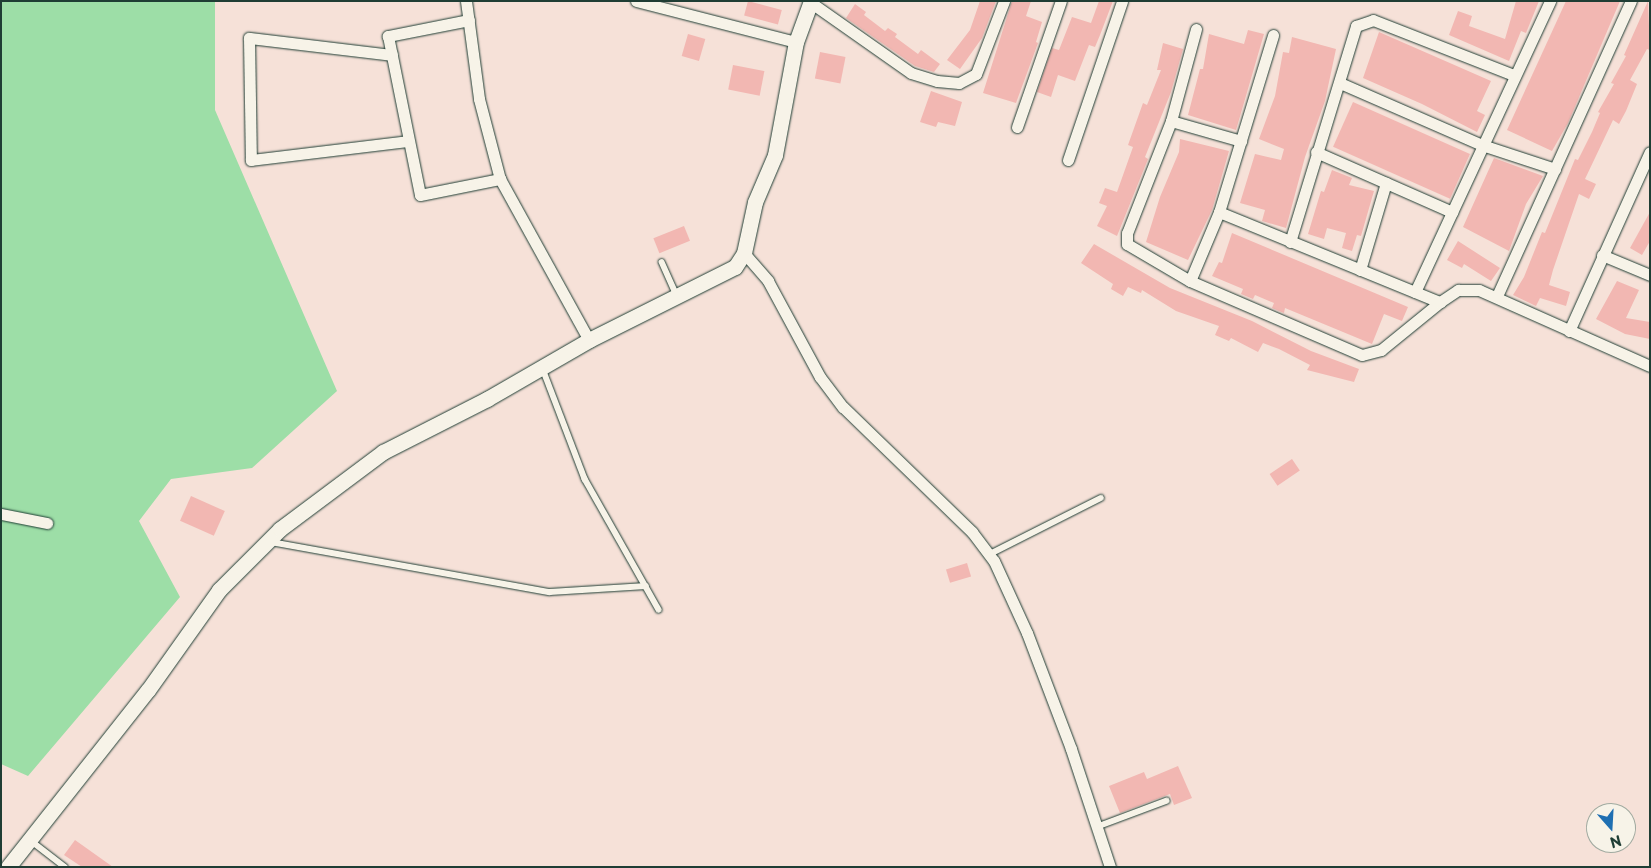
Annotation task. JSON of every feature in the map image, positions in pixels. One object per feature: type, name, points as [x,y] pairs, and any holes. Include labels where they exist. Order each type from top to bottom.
[{"type":"street","points":[[466,1],[481,113],[500,180],[589,340]]},
{"type":"street","points":[[636,1],[670,5],[796,42]]},
{"type":"street","points":[[8,867],[148,690],[219,590],[280,529],[383,452],[589,340],[735,267],[744,253],[756,202],[775,155],[796,42],[811,2],[911,73],[937,82],[959,83],[976,74],[1004,1]]},
{"type":"street","points":[[1017,127],[1061,1]]},
{"type":"street","points":[[1068,160],[1122,1]]},
{"type":"street","points":[[1415,292],[1514,74],[1550,1]]},
{"type":"street","points":[[1498,296],[1631,1]]},
{"type":"street","points":[[469,20],[388,36],[408,141],[420,196],[500,180]]},
{"type":"street","points":[[1290,242],[1356,26],[1373,20],[1514,74]]},
{"type":"street","points":[[1196,29],[1171,120],[1125,240],[1132,249],[1190,280],[1362,355],[1381,350],[1440,302],[1458,290],[1470,288],[1498,296],[1569,331],[1650,366]]},
{"type":"street","points":[[1190,280],[1219,212],[1273,35]]},
{"type":"street","points":[[392,55],[249,38],[251,160],[408,141]]},
{"type":"street","points":[[1340,82],[1482,145],[1555,169]]},
{"type":"street","points":[[1171,120],[1241,141]]},
{"type":"street","points":[[1316,152],[1452,212]]},
{"type":"street","points":[[1569,331],[1650,152]]},
{"type":"street","points":[[1360,270],[1386,183]]},
{"type":"street","points":[[1219,212],[1440,302]]},
{"type":"street","points":[[744,253],[768,281],[816,369],[843,406],[972,532],[990,554],[1027,633],[1099,826],[1110,867]]},
{"type":"street","points":[[1602,255],[1650,275]]},
{"type":"street","points":[[1,514],[47,523]]},
{"type":"lane","points":[[662,262],[676,295]]},
{"type":"lane","points":[[542,367],[585,479],[659,610]]},
{"type":"lane","points":[[990,554],[1101,498]]},
{"type":"lane","points":[[269,542],[550,592],[646,586]]},
{"type":"lane","points":[[1099,826],[1166,801]]},
{"type":"lane","points":[[30,840],[65,867]]},
{"type":"green space","points":[[1,1],[215,1],[215,110],[337,391],[252,468],[171,479],[139,521],[180,597],[28,776],[1,764]]},
{"type":"building","points":[[748,1],[782,10],[778,25],[744,15]]},
{"type":"building","points":[[980,1],[996,1],[982,38],[960,69],[947,60],[970,30]]},
{"type":"building","points":[[1012,1],[1031,1],[1026,16],[1042,22],[1036,42],[1038,43],[1016,103],[983,93]]},
{"type":"building","points":[[1099,1],[1113,1],[1095,47],[1089,45],[1075,81],[1058,75],[1051,97],[1037,92],[1052,48],[1059,50],[1072,17],[1091,23]]},
{"type":"building","points":[[1516,1],[1539,1],[1526,33],[1521,31],[1509,61],[1449,35],[1458,11],[1472,16],[1469,26],[1505,39]]},
{"type":"building","points":[[1566,1],[1620,1],[1568,123],[1552,151],[1507,130]]},
{"type":"building","points":[[1648,1],[1650,50],[1647,49],[1630,80],[1637,84],[1626,111],[1619,124],[1613,120],[1585,179],[1596,184],[1589,199],[1579,194],[1553,270],[1549,285],[1570,292],[1566,306],[1540,298],[1536,306],[1513,295],[1524,277],[1542,232],[1545,233],[1575,159],[1578,160],[1592,132],[1600,113],[1598,112],[1614,84],[1611,83],[1626,56],[1624,55]]},
{"type":"building","points":[[855,4],[866,12],[864,15],[885,31],[888,28],[897,34],[895,37],[918,54],[921,50],[940,64],[934,72],[915,66],[846,18]]},
{"type":"building","points":[[1248,30],[1264,34],[1236,130],[1188,115],[1200,69],[1203,69],[1209,34],[1244,44]]},
{"type":"building","points":[[1379,32],[1491,81],[1477,111],[1485,115],[1477,132],[1422,104],[1363,78]]},
{"type":"building","points":[[688,34],[705,39],[699,61],[682,56]]},
{"type":"building","points":[[1292,37],[1336,49],[1325,101],[1305,157],[1286,228],[1262,221],[1265,210],[1240,203],[1255,154],[1281,160],[1284,149],[1259,139],[1275,96],[1283,52],[1289,53]]},
{"type":"building","points":[[1163,43],[1183,49],[1171,92],[1145,157],[1148,159],[1117,236],[1097,226],[1107,206],[1099,203],[1105,188],[1117,192],[1133,147],[1128,145],[1143,103],[1147,105],[1161,70],[1157,70]]},
{"type":"building","points":[[820,52],[846,57],[840,83],[815,79]]},
{"type":"building","points":[[733,65],[764,71],[760,96],[728,90]]},
{"type":"building","points":[[931,91],[962,102],[955,126],[938,122],[936,127],[920,122]]},
{"type":"building","points":[[1353,102],[1470,154],[1450,199],[1333,147]]},
{"type":"building","points":[[1180,139],[1229,151],[1212,210],[1188,260],[1146,242],[1160,197],[1179,152]]},
{"type":"building","points":[[1494,158],[1543,176],[1526,204],[1509,251],[1463,227]]},
{"type":"building","points":[[1332,170],[1352,178],[1349,185],[1374,191],[1361,236],[1357,235],[1352,251],[1342,248],[1346,233],[1327,228],[1324,239],[1308,234],[1321,191],[1324,192]]},
{"type":"building","points":[[1650,212],[1650,241],[1642,255],[1630,248]]},
{"type":"building","points":[[684,226],[690,241],[659,253],[653,238]]},
{"type":"building","points":[[1232,233],[1408,307],[1402,321],[1384,314],[1372,344],[1285,308],[1284,313],[1279,311],[1272,308],[1274,303],[1255,295],[1253,299],[1241,294],[1243,289],[1212,276],[1219,262],[1222,263]]},
{"type":"building","points":[[1458,241],[1500,268],[1491,281],[1464,264],[1462,268],[1447,260]]},
{"type":"building","points":[[1094,244],[1170,288],[1252,321],[1311,351],[1359,369],[1354,382],[1307,370],[1310,365],[1263,343],[1258,352],[1231,338],[1229,341],[1215,335],[1219,326],[1176,311],[1142,290],[1141,293],[1128,287],[1123,296],[1111,289],[1113,284],[1081,263]]},
{"type":"building","points":[[1617,281],[1639,290],[1626,318],[1650,322],[1650,339],[1625,334],[1596,319]]},
{"type":"building","points":[[1292,459],[1300,471],[1277,486],[1270,474]]},
{"type":"building","points":[[191,496],[225,511],[214,536],[180,521]]},
{"type":"building","points":[[967,563],[971,576],[950,583],[946,569]]},
{"type":"building","points":[[1178,766],[1192,798],[1174,805],[1170,794],[1120,813],[1109,786],[1144,772],[1147,779]]},
{"type":"building","points":[[75,840],[113,867],[82,867],[64,855]]}]
